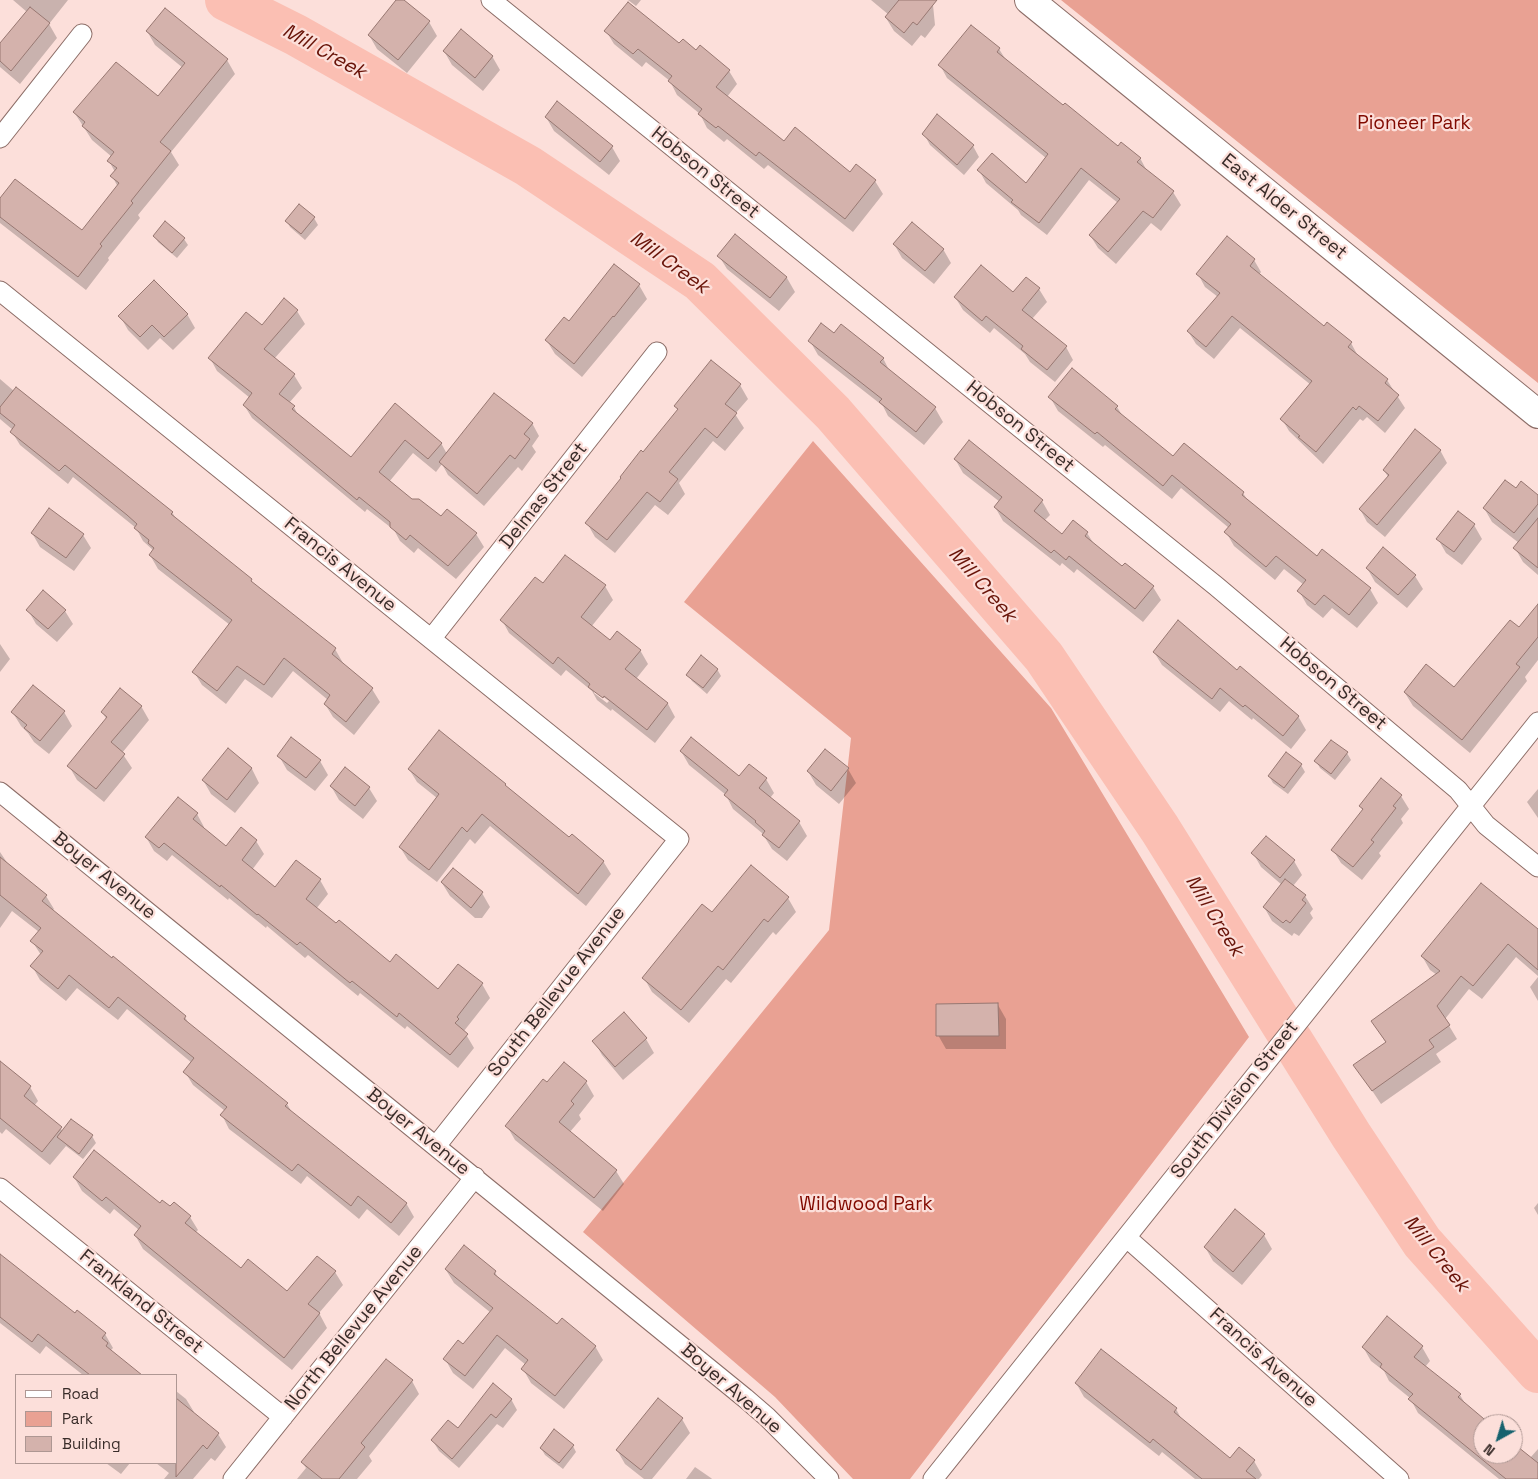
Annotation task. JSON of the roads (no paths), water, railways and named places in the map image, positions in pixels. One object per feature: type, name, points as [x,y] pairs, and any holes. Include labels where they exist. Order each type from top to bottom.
[{"type":"main road","name":"East Alder Street","points":[[1029,0],[1538,414]]},
{"type":"street","name":"Hobson Street","points":[[491,0],[1216,586],[1458,790],[1486,825],[1538,867]]},
{"type":"street","points":[[0,138],[82,34]]},
{"type":"street","name":"Francis Avenue","points":[[0,291],[679,839]]},
{"type":"street","name":"Delmas Street","points":[[431,639],[657,352]]},
{"type":"street","name":"South Division Street","points":[[933,1479],[1538,722]]},
{"type":"street","name":"Boyer Avenue","points":[[0,792],[745,1398],[767,1417],[829,1479]]},
{"type":"street","name":"South Bellevue Avenue","points":[[436,1146],[679,839]]},
{"type":"street","name":"North Bellevue Avenue","points":[[233,1479],[474,1177]]},
{"type":"street","name":"Frankland Street","points":[[0,1188],[283,1416]]},
{"type":"street","name":"Francis Avenue","points":[[1127,1238],[1399,1479]]},
{"type":"waterway","name":"Mill Creek","points":[[226,0],[296,35],[528,166],[700,281],[833,413],[1044,657],[1160,829],[1351,1135],[1422,1242],[1538,1372]]},
{"type":"park label","name":"Pioneer Park","points":[[1414,124]]},
{"type":"park label","name":"Wildwood Park","points":[[866,1205]]}]
